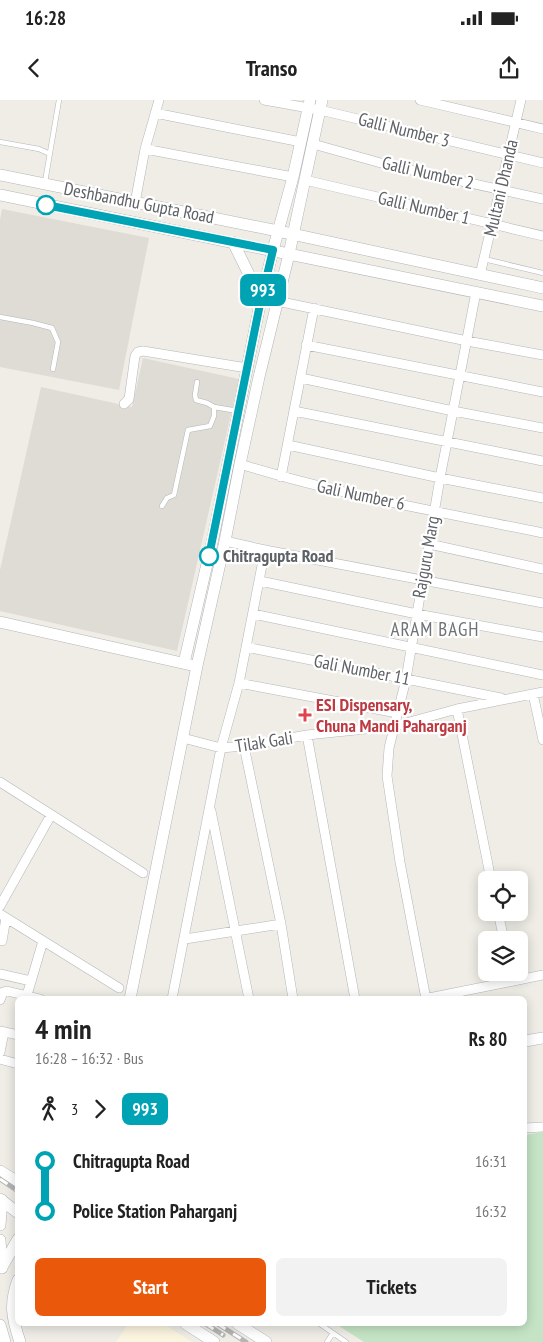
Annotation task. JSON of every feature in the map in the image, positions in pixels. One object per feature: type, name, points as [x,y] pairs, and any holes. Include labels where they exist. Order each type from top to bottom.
[{"type":"street","points":[[135,202],[145,149],[159,100]]},
{"type":"street","name":"Galli Number 3","points":[[264,100],[321,105],[508,156],[543,163]]},
{"type":"street","points":[[420,100],[543,129]]},
{"type":"street","name":"Multani Dhanda","points":[[480,275],[521,100]]},
{"type":"street","points":[[184,664],[213,538],[261,299],[293,177],[309,104]]},
{"type":"street","points":[[131,996],[240,464],[289,254],[321,105]]},
{"type":"street","points":[[155,113],[301,142]]},
{"type":"street","name":"Galli Number 2","points":[[313,144],[388,165],[543,199]]},
{"type":"street","points":[[145,149],[293,177]]},
{"type":"street","name":"Deshbandhu Gupta Road","points":[[0,175],[293,235]]},
{"type":"street","name":"Galli Number 1","points":[[305,180],[543,236]]},
{"type":"street","name":"Deshbandhu Gupta Road","points":[[0,195],[289,254]]},
{"type":"street","points":[[293,235],[543,288]]},
{"type":"street","points":[[233,242],[261,299]]},
{"type":"street","points":[[289,254],[543,306]]},
{"type":"street","name":"Rajguru Marg","points":[[424,996],[387,776],[390,748],[406,679],[440,478],[476,292]]},
{"type":"street","points":[[277,301],[543,355]]},
{"type":"street","points":[[281,477],[314,308]]},
{"type":"street","points":[[306,345],[543,392]]},
{"type":"street","points":[[124,404],[129,398],[135,356],[138,352],[143,351],[247,368]]},
{"type":"street","points":[[301,378],[453,411],[543,428]]},
{"type":"street","points":[[294,411],[543,461]]},
{"type":"street","points":[[288,445],[543,498]]},
{"type":"street","name":"Gali Number 6","points":[[240,464],[281,477],[357,496],[543,533]]},
{"type":"street","points":[[225,541],[543,603]]},
{"type":"street","points":[[429,544],[543,569]]},
{"type":"street","points":[[173,996],[221,748],[239,683],[265,550]]},
{"type":"street","points":[[260,581],[416,614],[543,638]]},
{"type":"street","points":[[253,614],[543,675]]},
{"type":"street","points":[[0,622],[197,666]]},
{"type":"street","name":"Gali Number 11","points":[[246,647],[506,699]]},
{"type":"street","points":[[239,683],[397,713]]},
{"type":"street","name":"Tilak Gali","points":[[183,738],[221,748],[244,746],[307,735],[395,726],[457,709],[543,692]]},
{"type":"street","points":[[532,694],[543,740]]},
{"type":"street","points":[[457,709],[490,871]]},
{"type":"street","points":[[307,735],[354,996]]},
{"type":"street","points":[[244,746],[281,924],[292,996]]},
{"type":"street","points":[[0,782],[143,873]]},
{"type":"street","points":[[210,806],[248,996]]},
{"type":"street","points":[[0,906],[51,815]]},
{"type":"street","points":[[2,941],[3,916],[119,988]]},
{"type":"street","points":[[185,939],[281,924]]},
{"type":"street","points":[[27,995],[43,941]]},
{"type":"street","points":[[0,974],[31,981]]},
{"type":"street","points":[[528,975],[543,975]]},
{"type":"street","points":[[436,996],[492,981]]},
{"type":"street","points":[[0,1000],[3,992],[7,991],[30,996]]},
{"type":"street","points":[[0,1052],[2,1031],[15,1034]]},
{"type":"street","points":[[527,1041],[543,1038]]},
{"type":"street","points":[[0,1059],[15,1063]]},
{"type":"street","points":[[527,1128],[543,1127]]},
{"type":"street","points":[[1,1199],[15,1211]]},
{"type":"street","points":[[0,1226],[1,1199]]},
{"type":"street","points":[[0,1240],[1,1270]]},
{"type":"street","points":[[1,1270],[15,1244]]},
{"type":"street","points":[[15,1287],[12,1294],[13,1322],[20,1342]]},
{"type":"street","points":[[0,1325],[5,1342]]},
{"type":"street","points":[[189,1326],[214,1342]]},
{"type":"street","points":[[241,1326],[266,1342]]},
{"type":"lane","points":[[44,184],[59,100]]},
{"type":"lane","points":[[0,142],[39,149],[50,154]]},
{"type":"lane","points":[[484,260],[543,273]]},
{"type":"lane","points":[[0,317],[52,328],[58,342],[52,369]]},
{"type":"lane","points":[[197,382],[196,400],[214,407],[238,411]]},
{"type":"lane","points":[[162,506],[167,498],[174,495],[188,430],[210,426],[214,416],[214,407]]},
{"type":"lane","points":[[323,1326],[346,1342]]},
{"type":"lane","points":[[327,1342],[333,1333]]},
{"type":"shaded area","points":[[2,209],[149,238],[119,390],[0,367],[0,220]]},
{"type":"shaded area","points":[[143,358],[239,379],[177,651],[0,611],[0,570],[41,387],[132,407]]},
{"type":"shaded area","points":[[127,1326],[167,1326],[192,1342],[116,1342]]},
{"type":"green space","points":[[543,1132],[543,1342],[364,1342],[339,1326],[527,1326],[527,1135]]},
{"type":"railway","points":[[0,1179],[15,1189]]},
{"type":"railway","points":[[209,1326],[223,1335]]},
{"type":"railway","points":[[221,1326],[246,1342]]},
{"type":"bus line","name":"993","points":[[46,205],[273,250],[259,309],[209,556]]},
{"type":"place","name":"Chitragupta Road","points":[[209,556]]},
{"type":"place","name":"ESI Dispensary, Chuna Mandi Paharganj","points":[[305,715]]},
{"type":"district","name":"ARAM BAGH","points":[[435,629]]}]
